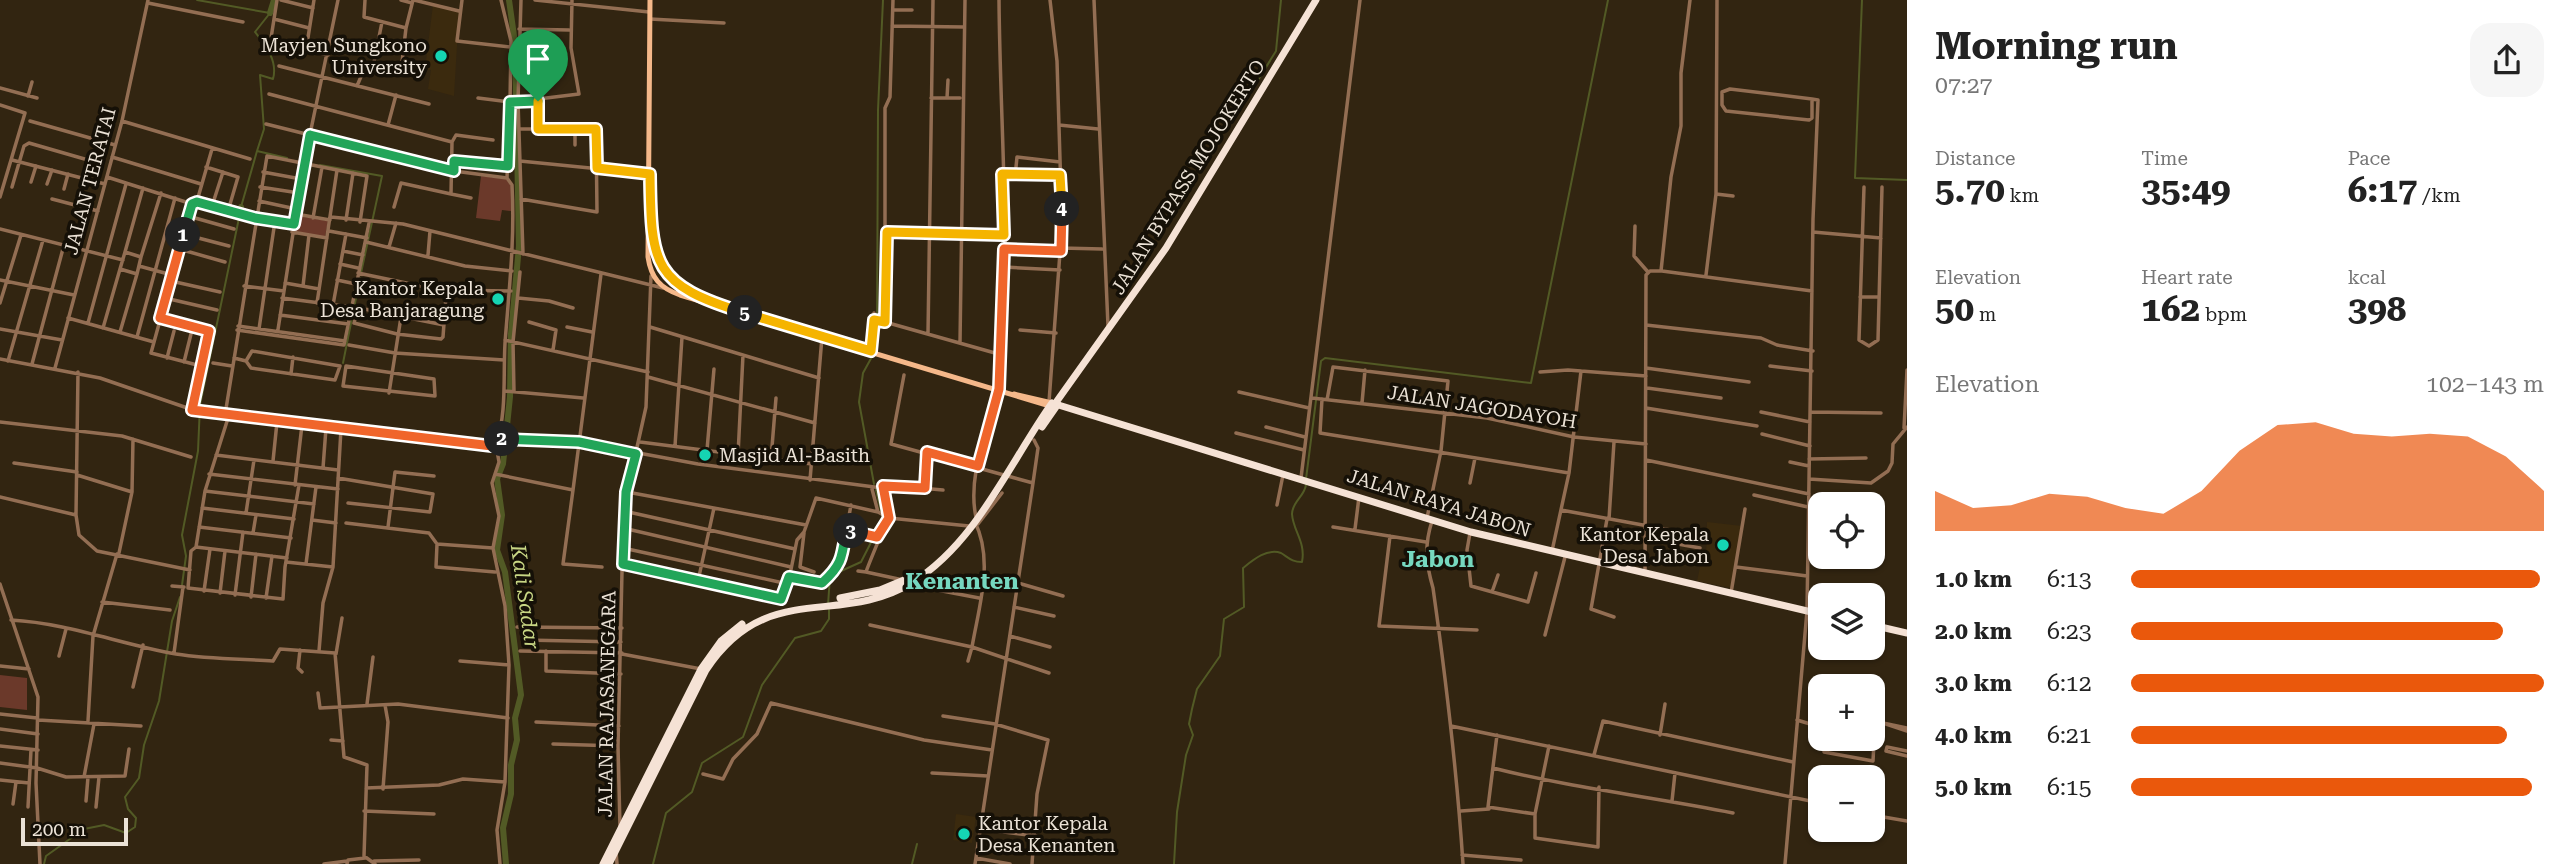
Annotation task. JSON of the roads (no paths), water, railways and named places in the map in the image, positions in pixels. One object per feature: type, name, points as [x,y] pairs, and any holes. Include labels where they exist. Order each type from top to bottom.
[{"type":"highway","name":"JALAN BYPASS MOJOKERTO","points":[[609,864],[701,669],[721,641],[743,624],[778,607],[837,601],[907,582],[946,555],[974,522],[1173,237],[1316,0]]},
{"type":"highway","name":"JALAN BYPASS MOJOKERTO","points":[[1026,446],[1034,440],[1056,404]]},
{"type":"highway","name":"JALAN RAYA JABON","points":[[1056,404],[1471,533],[1599,565],[1807,611]]},
{"type":"highway","name":"JALAN BYPASS MOJOKERTO","points":[[621,834],[715,656],[735,636],[760,620],[821,602]]},
{"type":"highway","points":[[1885,628],[1907,633]]},
{"type":"highway","name":"JALAN BYPASS MOJOKERTO","points":[[603,864],[615,847]]},
{"type":"main road","points":[[650,0],[649,263],[651,276],[663,288],[1014,394],[1056,404]]},
{"type":"main road","points":[[651,224],[659,260],[677,284],[702,300]]},
{"type":"main road","points":[[649,263],[653,259],[659,260]]},
{"type":"main road","points":[[671,292],[677,284]]},
{"type":"street","points":[[269,51],[279,0],[313,8]]},
{"type":"street","points":[[306,50],[314,0]]},
{"type":"street","points":[[277,333],[304,162],[324,78],[338,0]]},
{"type":"street","points":[[365,0],[364,17],[406,28]]},
{"type":"street","points":[[401,0],[459,11]]},
{"type":"street","points":[[462,0],[458,42],[515,48]]},
{"type":"street","points":[[496,445],[502,439],[510,392],[512,271],[518,252],[521,199],[519,129],[514,102],[515,48],[501,0]]},
{"type":"street","points":[[518,252],[512,185],[507,178],[514,102],[515,48],[521,0]]},
{"type":"street","points":[[535,0],[572,2],[650,15],[724,23]]},
{"type":"street","points":[[883,322],[887,232],[885,108],[890,97],[893,0]]},
{"type":"street","points":[[928,334],[933,0]]},
{"type":"street","points":[[960,343],[965,0]]},
{"type":"street","points":[[968,661],[985,556],[974,522],[972,495],[999,389],[1002,355],[1004,235],[999,0]]},
{"type":"street","points":[[1050,0],[1060,162],[1061,249],[1056,333],[1056,404]]},
{"type":"street","points":[[1094,0],[1108,330]]},
{"type":"street","points":[[1360,0],[1318,399],[1320,433],[1569,473]]},
{"type":"street","points":[[1661,271],[1671,177],[1680,136],[1681,73],[1690,0]]},
{"type":"street","points":[[1708,275],[1717,194],[1717,0]]},
{"type":"street","points":[[148,1],[243,22]]},
{"type":"street","name":"JALAN TERATAI","points":[[55,368],[122,121],[148,1]]},
{"type":"street","points":[[357,86],[363,68],[401,71],[406,28],[413,1]]},
{"type":"street","points":[[478,98],[514,102],[579,94],[569,30],[572,2]]},
{"type":"street","points":[[892,10],[912,10]]},
{"type":"street","points":[[274,19],[310,28]]},
{"type":"street","points":[[373,67],[382,22]]},
{"type":"street","points":[[892,26],[964,27]]},
{"type":"street","points":[[519,29],[569,30]]},
{"type":"street","points":[[537,30],[538,129]]},
{"type":"street","points":[[271,41],[328,55]]},
{"type":"street","points":[[279,66],[429,104]]},
{"type":"street","points":[[947,80],[947,98]]},
{"type":"street","points":[[28,96],[32,82]]},
{"type":"street","points":[[0,88],[37,98]]},
{"type":"street","points":[[1808,492],[1818,100],[1812,99],[1730,89],[1722,92],[1722,105],[1726,111],[1809,120],[1812,118],[1812,99]]},
{"type":"street","points":[[269,94],[452,142]]},
{"type":"street","points":[[388,125],[396,95]]},
{"type":"street","points":[[931,98],[960,98]]},
{"type":"street","points":[[0,105],[25,113],[12,187]]},
{"type":"street","points":[[30,121],[115,145]]},
{"type":"street","points":[[122,121],[250,159]]},
{"type":"street","points":[[267,124],[454,171],[507,178]]},
{"type":"street","points":[[1059,125],[1098,129]]},
{"type":"street","points":[[575,128],[575,145]]},
{"type":"street","points":[[519,129],[596,129],[596,214],[521,199]]},
{"type":"street","points":[[451,194],[454,171],[452,142],[456,135],[493,140]]},
{"type":"street","points":[[0,197],[8,172],[24,146],[29,143],[88,160],[80,192]]},
{"type":"street","points":[[201,366],[151,353],[188,216],[195,203],[212,149]]},
{"type":"street","points":[[170,652],[186,569],[191,551],[196,547],[205,491],[227,415],[244,286],[260,187],[268,155],[367,176],[360,222]]},
{"type":"street","points":[[112,157],[201,184]]},
{"type":"street","points":[[1016,167],[1017,157],[1060,162]]},
{"type":"street","points":[[520,160],[650,174]]},
{"type":"street","points":[[17,161],[105,184]]},
{"type":"street","points":[[454,161],[508,166]]},
{"type":"street","points":[[31,182],[36,166]]},
{"type":"street","points":[[206,167],[238,178],[228,211]]},
{"type":"street","points":[[313,218],[322,167]]},
{"type":"street","points":[[0,169],[8,172]]},
{"type":"street","points":[[47,184],[52,170]]},
{"type":"street","points":[[317,303],[337,170]]},
{"type":"street","points":[[212,206],[223,172]]},
{"type":"street","points":[[263,172],[301,179]]},
{"type":"street","points":[[346,219],[353,173]]},
{"type":"street","points":[[64,189],[68,174]]},
{"type":"street","points":[[1002,174],[1060,175]]},
{"type":"street","points":[[107,177],[241,215],[294,224]]},
{"type":"street","points":[[88,323],[126,183]]},
{"type":"street","points":[[394,207],[401,183],[471,198]]},
{"type":"street","points":[[260,187],[299,194]]},
{"type":"street","points":[[1864,187],[1859,340],[1870,346],[1878,340],[1882,187]]},
{"type":"street","points":[[103,328],[143,188]]},
{"type":"street","points":[[120,332],[161,193]]},
{"type":"street","points":[[1717,194],[1733,196]]},
{"type":"street","points":[[137,337],[176,197]]},
{"type":"street","points":[[52,199],[97,211]]},
{"type":"street","points":[[259,201],[313,218],[396,223],[430,230],[663,288]]},
{"type":"street","points":[[188,216],[234,229]]},
{"type":"street","points":[[259,329],[275,221]]},
{"type":"street","points":[[346,344],[351,307],[371,223]]},
{"type":"street","points":[[389,247],[396,223]]},
{"type":"street","points":[[1635,226],[1634,256],[1648,272],[1644,376],[1644,575]]},
{"type":"street","points":[[0,229],[123,260]]},
{"type":"street","points":[[428,255],[430,230]]},
{"type":"street","points":[[328,231],[465,266],[512,271]]},
{"type":"street","points":[[292,232],[327,238]]},
{"type":"street","points":[[887,232],[1004,235]]},
{"type":"street","points":[[1813,232],[1881,238]]},
{"type":"street","points":[[0,303],[21,234]]},
{"type":"street","points":[[183,234],[229,246]]},
{"type":"street","points":[[333,305],[346,234]]},
{"type":"street","points":[[303,286],[309,235]]},
{"type":"street","points":[[8,360],[43,240]]},
{"type":"street","points":[[32,364],[64,245]]},
{"type":"street","points":[[1004,249],[1102,248]]},
{"type":"street","points":[[179,249],[225,262]]},
{"type":"street","points":[[343,251],[363,255]]},
{"type":"street","points":[[125,252],[141,257]]},
{"type":"street","points":[[340,264],[360,272],[440,290],[511,291]]},
{"type":"street","points":[[139,266],[172,275]]},
{"type":"street","points":[[1004,267],[1060,270]]},
{"type":"street","points":[[120,269],[137,274]]},
{"type":"street","points":[[510,392],[504,360],[518,298],[520,272]]},
{"type":"street","points":[[1648,272],[1708,275],[1812,291]]},
{"type":"street","points":[[601,274],[563,564],[603,567]]},
{"type":"street","name":"JALAN RAJASANEGARA","points":[[621,834],[618,746],[623,528],[626,492],[640,442],[648,374],[651,276]]},
{"type":"street","points":[[0,280],[75,295]]},
{"type":"street","points":[[337,280],[356,284]]},
{"type":"street","points":[[170,281],[220,292]]},
{"type":"street","points":[[285,283],[319,289]]},
{"type":"street","points":[[244,286],[284,291]]},
{"type":"street","points":[[444,325],[359,308],[355,326],[440,339],[444,325],[446,296]]},
{"type":"street","points":[[1860,297],[1879,297]]},
{"type":"street","points":[[166,298],[217,310]]},
{"type":"street","points":[[282,298],[351,307]]},
{"type":"street","points":[[518,298],[549,301],[573,308]]},
{"type":"street","points":[[874,313],[874,352]]},
{"type":"street","points":[[280,315],[348,324]]},
{"type":"street","points":[[388,393],[401,317]]},
{"type":"street","points":[[68,318],[154,342]]},
{"type":"street","points":[[160,318],[208,330],[192,410]]},
{"type":"street","points":[[875,320],[1002,355]]},
{"type":"street","points":[[529,322],[556,330],[553,350]]},
{"type":"street","points":[[1646,325],[1762,338],[1777,345],[1813,351]]},
{"type":"street","points":[[567,327],[592,332]]},
{"type":"street","points":[[649,327],[818,378]]},
{"type":"street","points":[[238,328],[277,333]]},
{"type":"street","points":[[238,328],[395,353],[504,360]]},
{"type":"street","points":[[0,329],[62,341]]},
{"type":"street","points":[[1020,330],[1056,333]]},
{"type":"street","points":[[167,358],[174,331]]},
{"type":"street","points":[[184,362],[191,334]]},
{"type":"street","points":[[676,446],[682,337]]},
{"type":"street","points":[[810,480],[822,337]]},
{"type":"street","points":[[510,341],[590,357],[680,386],[815,424]]},
{"type":"street","points":[[233,358],[246,360],[251,368],[337,380],[340,366],[252,351],[246,360]]},
{"type":"street","points":[[738,455],[743,355]]},
{"type":"street","points":[[291,374],[293,357]]},
{"type":"street","points":[[0,359],[78,372],[200,412],[496,445]]},
{"type":"street","points":[[213,363],[232,366]]},
{"type":"street","points":[[347,366],[391,374],[434,379],[436,387],[433,398],[343,386],[343,372],[347,366]]},
{"type":"street","points":[[1770,366],[1812,371]]},
{"type":"street","points":[[1304,479],[1309,408],[1318,399],[1332,367],[1448,381],[1447,414],[1426,542],[1461,811],[1462,864]]},
{"type":"street","points":[[1646,368],[1749,382]]},
{"type":"street","points":[[707,450],[714,369]]},
{"type":"street","points":[[1362,403],[1365,370]]},
{"type":"street","points":[[1540,372],[1581,370],[1644,376]]},
{"type":"street","points":[[1551,553],[1569,473],[1581,370]]},
{"type":"street","points":[[1809,479],[1871,483],[1878,479],[1892,463],[1893,443],[1906,427],[1907,370]]},
{"type":"street","points":[[78,372],[76,515],[79,535],[97,551],[186,569]]},
{"type":"street","points":[[904,375],[890,442],[1033,483]]},
{"type":"street","points":[[1646,387],[1721,398]]},
{"type":"street","points":[[1239,391],[1309,408]]},
{"type":"street","points":[[510,392],[583,398]]},
{"type":"street","points":[[771,459],[776,398]]},
{"type":"street","name":"JALAN JAGODAYOH","points":[[1318,399],[1487,418],[1574,437],[1644,444]]},
{"type":"street","points":[[1646,408],[1757,426]]},
{"type":"street","points":[[1761,412],[1810,422]]},
{"type":"street","points":[[1810,412],[1881,413]]},
{"type":"street","points":[[273,461],[277,421]]},
{"type":"street","points":[[0,422],[133,439],[191,457]]},
{"type":"street","points":[[172,586],[283,600],[296,502],[302,425]]},
{"type":"street","points":[[323,468],[326,427]]},
{"type":"street","points":[[1266,427],[1305,437]]},
{"type":"street","points":[[319,651],[323,603],[333,567],[341,429]]},
{"type":"street","points":[[1236,433],[1304,450]]},
{"type":"street","points":[[1762,434],[1810,446]]},
{"type":"street","points":[[88,721],[93,636],[118,554],[132,492],[133,439]]},
{"type":"street","points":[[502,439],[579,442],[636,454],[873,489],[885,485],[943,490]]},
{"type":"street","points":[[975,864],[1038,448],[1034,440]]},
{"type":"street","points":[[640,442],[812,464]]},
{"type":"street","points":[[1614,442],[1608,519],[1591,610],[1614,617]]},
{"type":"street","points":[[496,445],[499,457],[492,486],[499,516],[493,548],[505,606],[509,665],[505,782],[497,830],[500,864]]},
{"type":"street","points":[[925,488],[927,452]]},
{"type":"street","points":[[216,455],[338,470]]},
{"type":"street","points":[[1470,483],[1476,457]]},
{"type":"street","points":[[1809,459],[1866,458]]},
{"type":"street","points":[[246,513],[254,460]]},
{"type":"street","points":[[1646,460],[1808,494]]},
{"type":"street","points":[[1790,462],[1809,466]]},
{"type":"street","points":[[13,463],[77,473],[132,492]]},
{"type":"street","points":[[388,527],[395,472],[434,476]]},
{"type":"street","points":[[1277,505],[1283,473]]},
{"type":"street","points":[[209,474],[338,489]]},
{"type":"street","points":[[495,474],[573,490]]},
{"type":"street","points":[[338,478],[360,479],[369,486],[431,492],[432,511],[348,503]]},
{"type":"street","points":[[306,564],[316,487]]},
{"type":"street","points":[[866,572],[875,536],[889,506],[881,488]]},
{"type":"street","points":[[873,489],[884,515]]},
{"type":"street","points":[[205,491],[314,504]]},
{"type":"street","points":[[626,492],[807,524]]},
{"type":"street","points":[[974,522],[1002,493]]},
{"type":"street","points":[[1754,495],[1808,508],[1807,611],[1785,864]]},
{"type":"street","points":[[1355,529],[1359,496]]},
{"type":"street","points":[[0,497],[76,515]]},
{"type":"street","points":[[623,564],[779,600],[785,596],[795,549],[804,533],[816,498],[884,515],[974,522]]},
{"type":"street","points":[[789,577],[822,583],[840,565],[851,505]]},
{"type":"street","points":[[202,508],[294,519]]},
{"type":"street","points":[[698,581],[714,508]]},
{"type":"street","points":[[1731,595],[1745,509]]},
{"type":"street","points":[[1561,510],[1670,530]]},
{"type":"street","points":[[624,511],[795,549]]},
{"type":"street","points":[[252,534],[256,515]]},
{"type":"street","points":[[312,520],[336,523]]},
{"type":"street","points":[[346,523],[429,533],[437,544],[436,567],[496,572]]},
{"type":"street","points":[[199,527],[291,538]]},
{"type":"street","points":[[1333,527],[1426,542]]},
{"type":"street","points":[[623,528],[791,567]]},
{"type":"street","points":[[846,531],[875,536]]},
{"type":"street","points":[[235,595],[243,533]]},
{"type":"street","points":[[804,533],[800,567],[814,572]]},
{"type":"street","points":[[1471,533],[1467,550],[1469,584],[1529,602],[1536,573]]},
{"type":"street","points":[[1390,536],[1379,626],[1439,631],[1477,630]]},
{"type":"street","points":[[1645,538],[1700,548]]},
{"type":"street","points":[[437,544],[493,548]]},
{"type":"street","points":[[196,547],[333,567]]},
{"type":"street","points":[[623,548],[788,584]]},
{"type":"street","points":[[204,591],[210,549]]},
{"type":"street","points":[[220,593],[226,551]]},
{"type":"street","points":[[251,597],[256,555]]},
{"type":"street","points":[[266,598],[272,556]]},
{"type":"street","points":[[1545,635],[1565,557]]},
{"type":"street","points":[[1736,567],[1807,576]]},
{"type":"street","points":[[858,571],[980,598]]},
{"type":"street","points":[[1492,592],[1498,575]]},
{"type":"street","points":[[1018,583],[1063,596]]},
{"type":"street","points":[[0,584],[38,697],[36,783],[40,864]]},
{"type":"street","points":[[102,602],[170,610]]},
{"type":"street","points":[[1014,607],[1054,616]]},
{"type":"street","points":[[342,618],[337,654],[345,759],[367,763],[365,858]]},
{"type":"street","points":[[11,620],[52,622],[66,629],[93,636],[170,652],[273,661],[280,649],[337,654]]},
{"type":"street","points":[[870,625],[972,647],[1049,673]]},
{"type":"street","points":[[517,627],[622,628]]},
{"type":"street","points":[[59,656],[66,629]]},
{"type":"street","points":[[1010,636],[1050,647]]},
{"type":"street","points":[[524,640],[621,642]]},
{"type":"street","points":[[133,687],[143,645]]},
{"type":"street","points":[[300,650],[298,668],[302,672]]},
{"type":"street","points":[[520,650],[622,653],[701,669]]},
{"type":"street","points":[[546,651],[546,671],[621,674]]},
{"type":"street","points":[[367,704],[373,657]]},
{"type":"street","points":[[460,661],[509,665]]},
{"type":"street","points":[[0,666],[29,669]]},
{"type":"street","points":[[318,693],[319,708],[385,704],[508,718]]},
{"type":"street","points":[[703,774],[724,778],[733,759],[757,734],[772,703],[924,740],[992,750]]},
{"type":"street","points":[[383,789],[388,722],[385,704]]},
{"type":"street","points":[[1660,735],[1665,704]]},
{"type":"street","points":[[0,714],[142,726]]},
{"type":"street","points":[[943,716],[995,724],[1049,741],[1039,783],[1032,864]]},
{"type":"street","points":[[1592,754],[1603,721],[1793,762]]},
{"type":"street","points":[[536,722],[619,726]]},
{"type":"street","points":[[86,801],[86,777],[94,723]]},
{"type":"street","points":[[1796,723],[1808,726]]},
{"type":"street","points":[[1885,724],[1907,729]]},
{"type":"street","points":[[1451,726],[1808,800]]},
{"type":"street","points":[[0,729],[38,734]]},
{"type":"street","points":[[1490,808],[1488,806],[1497,735]]},
{"type":"street","points":[[331,740],[343,741]]},
{"type":"street","points":[[553,744],[618,746]]},
{"type":"street","points":[[0,746],[38,750]]},
{"type":"street","points":[[1549,746],[1535,814],[1536,838],[1598,847],[1595,787]]},
{"type":"street","points":[[1907,753],[1885,749],[1907,753]]},
{"type":"street","points":[[28,807],[31,750]]},
{"type":"street","points":[[0,763],[37,768],[66,777],[126,776],[129,750]]},
{"type":"street","points":[[1824,751],[1872,761],[1874,751]]},
{"type":"street","points":[[1493,768],[1541,780],[1595,787],[1733,813]]},
{"type":"street","points":[[932,773],[988,776]]},
{"type":"street","points":[[1672,801],[1675,773]]},
{"type":"street","points":[[96,807],[99,777]]},
{"type":"street","points":[[366,788],[439,785],[463,779],[505,782]]},
{"type":"street","points":[[0,780],[36,783]]},
{"type":"street","points":[[13,803],[16,782]]},
{"type":"street","points":[[1461,811],[1490,808],[1535,814]]},
{"type":"street","points":[[364,811],[434,814]]},
{"type":"street","points":[[1885,817],[1907,821]]},
{"type":"street","points":[[979,829],[1036,836]]},
{"type":"street","points":[[615,847],[617,864]]},
{"type":"street","points":[[1462,855],[1521,859]]},
{"type":"street","points":[[324,864],[347,863],[365,858],[374,862],[419,860]]},
{"type":"street","points":[[976,858],[1010,864]]},
{"type":"waterway","points":[[197,0],[270,13],[255,32],[270,54],[274,66],[273,79],[260,75],[264,129],[257,151],[287,158]]},
{"type":"waterway","points":[[270,13],[274,0]]},
{"type":"waterway","name":"Kali Sadar","points":[[506,864],[503,828],[511,794],[511,765],[517,740],[515,718],[521,695],[505,572],[497,550],[502,515],[497,479],[503,464],[510,397],[511,334],[519,246],[515,43],[509,0]]},
{"type":"waterway","points":[[874,484],[859,402],[863,373],[874,353],[877,333],[878,110],[883,0]]},
{"type":"waterway","points":[[1255,85],[1276,51],[1281,0]]},
{"type":"waterway","points":[[1306,479],[1321,361],[1325,358],[1531,383],[1608,0]]},
{"type":"waterway","points":[[1862,0],[1855,178],[1907,180]]},
{"type":"waterway","points":[[241,207],[257,151]]},
{"type":"waterway","points":[[320,165],[382,176],[361,273]]},
{"type":"waterway","points":[[239,218],[241,207]]},
{"type":"waterway","points":[[182,585],[186,556],[182,535],[198,451],[200,405],[239,218]]},
{"type":"waterway","points":[[343,363],[360,278]]},
{"type":"waterway","points":[[1174,864],[1177,812],[1186,755],[1193,735],[1189,724],[1197,689],[1220,656],[1224,619],[1244,607],[1243,568],[1271,552],[1281,553],[1302,562],[1301,543],[1292,514],[1306,485]]},
{"type":"waterway","points":[[828,605],[830,576],[861,562],[883,519],[876,490]]},
{"type":"waterway","points":[[44,864],[46,856],[84,829],[104,825],[126,833],[135,827],[136,818],[128,809],[125,797],[139,778],[144,745],[159,701],[172,621],[180,597]]},
{"type":"waterway","points":[[653,864],[666,813],[692,792],[702,763],[743,737],[762,685],[795,638],[821,631],[829,619],[829,610]]},
{"type":"waterway","points":[[912,864],[917,844]]},
{"type":"place","name":"Mayjen Sungkono University","points":[[441,56]]},
{"type":"place","name":"Kantor Kepala Desa Banjaragung","points":[[498,299]]},
{"type":"place","name":"Masjid Al-Basith","points":[[705,455]]},
{"type":"place","name":"Kantor Kepala Desa Jabon","points":[[1723,545]]},
{"type":"place","name":"Kantor Kepala Desa Kenanten","points":[[964,834]]},
{"type":"district","name":"Jabon","points":[[1438,559]]},
{"type":"district","name":"Kenanten","points":[[962,581]]}]
